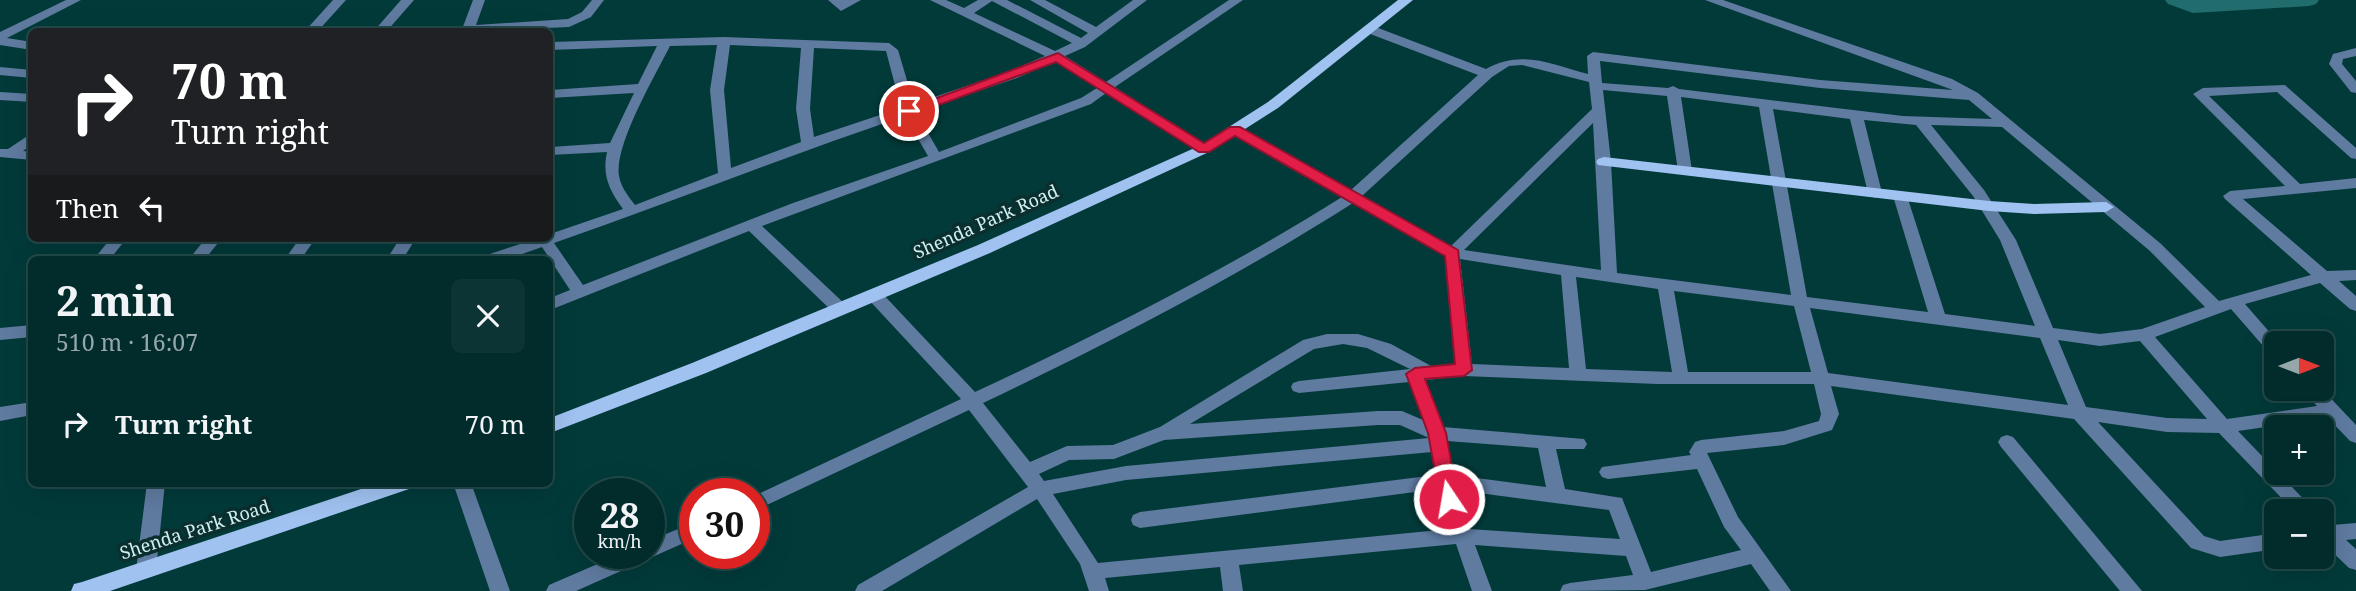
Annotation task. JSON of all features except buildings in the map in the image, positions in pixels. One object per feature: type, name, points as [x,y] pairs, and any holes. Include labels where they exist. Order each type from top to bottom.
[{"type":"main road","name":"Shenda Park Road","points":[[553,425],[984,249],[1204,149],[1273,105],[1406,0]]},
{"type":"main road","points":[[1604,162],[1989,206],[2034,209],[2106,206]]},
{"type":"main road","name":"Shenda Park Road","points":[[82,591],[343,506],[392,487]]},
{"type":"street","points":[[0,39],[75,0]]},
{"type":"street","points":[[314,28],[340,0]]},
{"type":"street","points":[[383,28],[408,0]]},
{"type":"street","points":[[469,28],[479,0]]},
{"type":"street","points":[[497,28],[569,23],[584,18],[598,0]]},
{"type":"street","points":[[834,0],[841,7],[855,0]]},
{"type":"street","points":[[936,0],[1058,57],[1204,149]]},
{"type":"street","points":[[965,13],[987,0]]},
{"type":"street","points":[[997,0],[1061,31],[1081,44]]},
{"type":"street","points":[[1036,0],[1097,33]]},
{"type":"street","points":[[553,238],[808,144],[1058,57],[1081,44],[1141,0]]},
{"type":"street","points":[[553,303],[798,206],[1064,111],[1106,89],[1237,0]]},
{"type":"street","points":[[1711,0],[1947,82],[1973,96],[2155,247],[2217,309]]},
{"type":"street","points":[[1369,29],[1487,74]]},
{"type":"street","points":[[0,39],[28,45]]},
{"type":"street","points":[[553,46],[724,41],[889,47],[909,111],[936,158]]},
{"type":"street","points":[[724,41],[717,90],[725,175]]},
{"type":"street","points":[[632,211],[612,183],[611,163],[615,147],[666,42]]},
{"type":"street","points":[[808,44],[803,109],[808,144]]},
{"type":"street","points":[[2356,52],[2338,57],[2335,64],[2356,89]]},
{"type":"street","points":[[1609,277],[1604,162],[1593,56],[1821,84],[1973,96]]},
{"type":"street","points":[[770,496],[1090,343],[1292,235],[1352,197],[1487,74],[1506,63],[1522,61],[1595,82],[1856,114],[1950,124],[2006,123]]},
{"type":"street","points":[[0,71],[28,74]]},
{"type":"street","points":[[553,94],[644,88]]},
{"type":"street","points":[[2298,190],[2200,94],[2280,88],[2356,155]]},
{"type":"street","points":[[1672,90],[1685,171]]},
{"type":"street","points":[[0,96],[28,98]]},
{"type":"street","points":[[1765,103],[1800,300],[1830,414],[1826,425],[1795,436],[1701,447],[1698,452],[1731,522],[1781,591]]},
{"type":"street","points":[[1452,253],[1599,110]]},
{"type":"street","points":[[1856,114],[1875,193]]},
{"type":"street","points":[[1920,121],[1989,206],[2008,240],[2080,414],[2198,542],[2220,549],[2264,543]]},
{"type":"street","points":[[1235,130],[1452,253],[1665,285],[2100,340],[2144,335],[2234,302],[2322,277],[2356,275]]},
{"type":"street","points":[[5,153],[28,139]]},
{"type":"street","points":[[553,151],[615,147]]},
{"type":"street","points":[[5,153],[28,156]]},
{"type":"street","points":[[2356,183],[2230,197],[2356,305]]},
{"type":"street","points":[[1900,196],[1938,318]]},
{"type":"street","points":[[752,225],[839,309]]},
{"type":"street","points":[[104,256],[116,242]]},
{"type":"street","points":[[199,256],[211,242]]},
{"type":"street","points":[[501,256],[542,242]]},
{"type":"street","points":[[546,242],[580,293]]},
{"type":"street","points":[[1452,253],[1464,370]]},
{"type":"street","points":[[1568,272],[1578,374]]},
{"type":"street","points":[[1665,285],[1681,377]]},
{"type":"street","points":[[874,295],[973,399],[1029,471],[1095,570],[1099,591]]},
{"type":"street","points":[[2234,302],[2264,336]]},
{"type":"street","points":[[0,334],[28,331]]},
{"type":"street","points":[[2144,335],[2223,426],[2294,499]]},
{"type":"street","points":[[1029,471],[1067,453],[1114,452],[1161,433],[1309,344],[1333,337],[1350,337],[1372,342],[1421,373],[1438,439],[1445,481],[1461,536],[1482,591]]},
{"type":"street","points":[[1299,387],[1464,370],[1681,377],[1820,378],[2167,425],[2223,426],[2332,411]]},
{"type":"street","points":[[2322,401],[2356,436]]},
{"type":"street","points":[[0,414],[28,409]]},
{"type":"street","points":[[1161,433],[1392,417],[1402,418],[1438,439]]},
{"type":"street","points":[[865,591],[1040,489],[1126,473],[1438,439],[1578,444]]},
{"type":"street","points":[[2007,442],[2132,591]]},
{"type":"street","points":[[1546,443],[1557,495]]},
{"type":"street","points":[[1608,472],[1702,461]]},
{"type":"street","points":[[1140,520],[1445,481],[1616,503],[1645,582]]},
{"type":"street","points":[[146,570],[156,487]]},
{"type":"street","points":[[463,487],[500,591]]},
{"type":"street","points":[[2334,531],[2356,531]]},
{"type":"street","points":[[1095,570],[1461,536],[1631,548]]},
{"type":"street","points":[[2334,541],[2356,562]]},
{"type":"street","points":[[1570,591],[1645,582],[1755,555]]},
{"type":"street","points":[[1228,558],[1233,591]]},
{"type":"street","points":[[556,591],[606,569]]},
{"type":"waterway","points":[[2175,0],[2193,7],[2309,0]]},
{"type":"route","points":[[909,111],[1058,57],[1204,149],[1235,130],[1452,253],[1464,370],[1415,374],[1437,433],[1449,499]]}]
